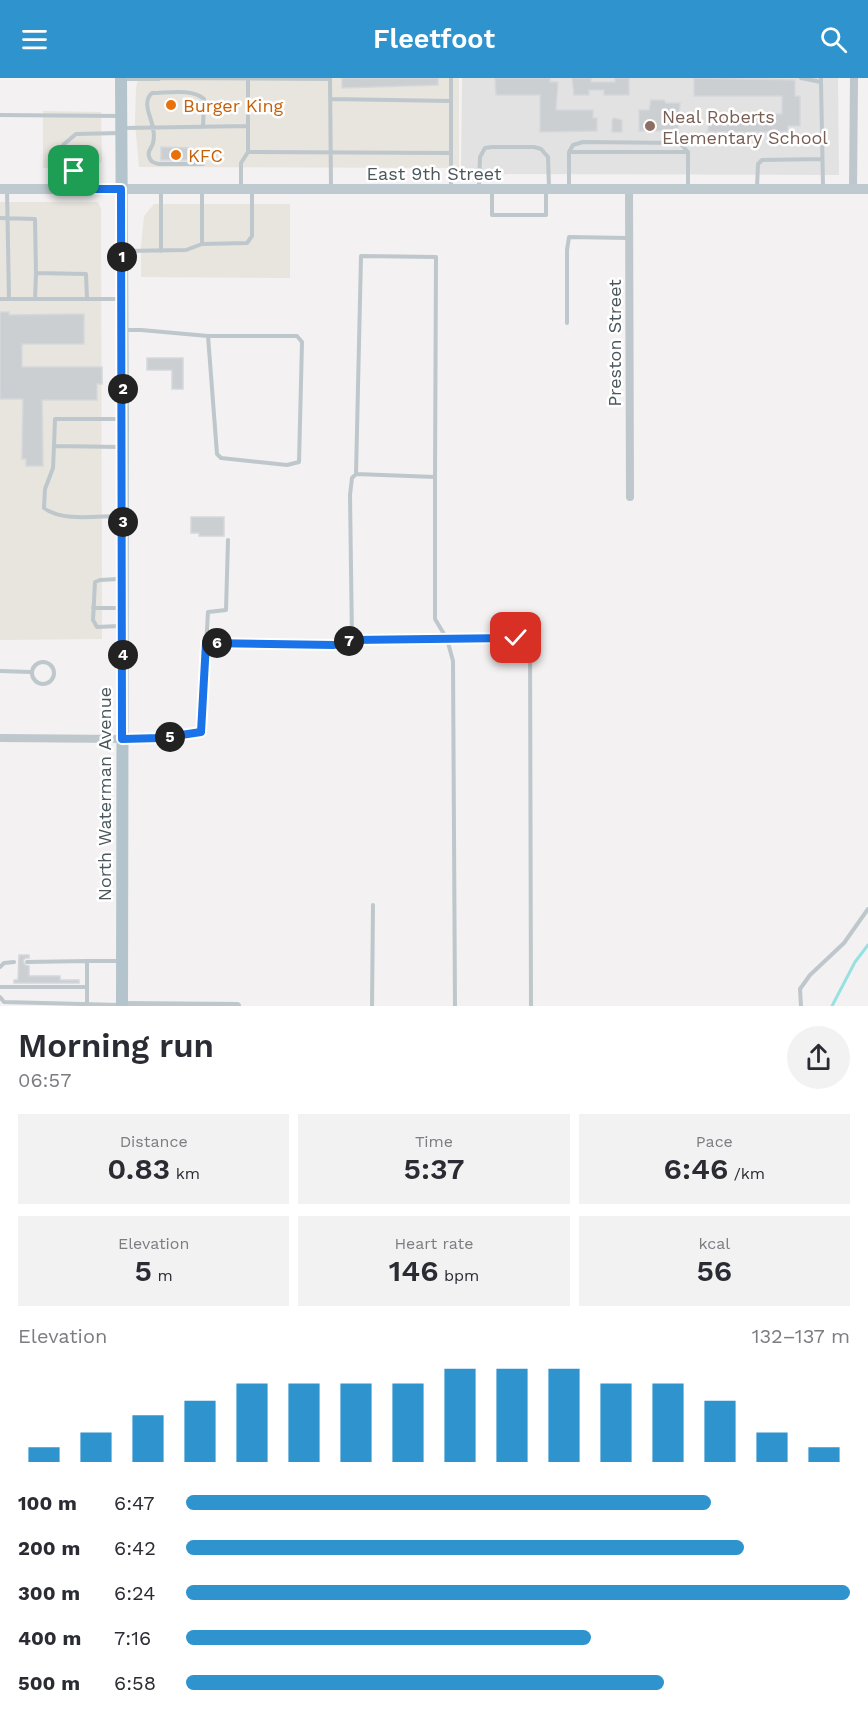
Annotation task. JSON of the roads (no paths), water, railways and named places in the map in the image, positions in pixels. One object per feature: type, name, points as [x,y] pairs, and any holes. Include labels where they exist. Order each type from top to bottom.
[{"type":"main road","name":"North Waterman Avenue","points":[[121,79],[122,1005]]},
{"type":"street","points":[[854,78],[854,189]]},
{"type":"street","name":"East 9th Street","points":[[4,189],[868,189]]},
{"type":"street","name":"Preston Street","points":[[629,189],[630,497]]},
{"type":"street","points":[[0,738],[122,739]]},
{"type":"street","points":[[122,1005],[237,1006]]},
{"type":"lane","points":[[451,78],[451,189]]},
{"type":"lane","points":[[801,78],[821,80],[823,189]]},
{"type":"lane","points":[[121,79],[330,79],[331,190]]},
{"type":"lane","points":[[122,251],[186,250],[202,244],[247,243],[252,236],[247,189],[241,163],[248,152],[248,79]]},
{"type":"lane","points":[[203,127],[204,99],[200,96],[193,93],[152,93],[148,97],[147,104],[154,142],[148,152],[149,158],[153,162],[203,164]]},
{"type":"lane","points":[[331,99],[451,101]]},
{"type":"lane","points":[[0,115],[153,128],[248,126]]},
{"type":"lane","points":[[75,189],[74,167],[63,161],[63,145],[76,134],[121,126]]},
{"type":"lane","points":[[569,189],[569,152],[573,145],[583,142],[680,143],[688,152],[688,189]]},
{"type":"lane","points":[[479,189],[480,157],[483,150],[492,147],[534,147],[544,151],[549,161],[546,215],[492,215],[492,189]]},
{"type":"lane","points":[[248,152],[451,153]]},
{"type":"lane","points":[[569,152],[688,152]]},
{"type":"lane","points":[[757,189],[758,165],[762,160],[822,159]]},
{"type":"lane","points":[[4,189],[8,218],[9,299]]},
{"type":"lane","points":[[161,189],[161,250]]},
{"type":"lane","points":[[202,189],[202,244]]},
{"type":"lane","points":[[0,218],[35,219],[34,299]]},
{"type":"lane","points":[[567,323],[569,237],[629,238]]},
{"type":"lane","points":[[352,640],[350,495],[352,478],[356,474],[361,256],[436,257],[435,619],[447,639],[453,661],[455,1006]]},
{"type":"lane","points":[[36,273],[86,273],[87,299]]},
{"type":"lane","points":[[0,299],[123,299]]},
{"type":"lane","points":[[123,330],[208,336],[297,336],[302,342],[299,462],[287,465],[221,458],[217,454],[208,336]]},
{"type":"lane","points":[[123,419],[56,419],[53,468],[45,489],[44,508],[51,513],[69,516],[123,516]]},
{"type":"lane","points":[[54,446],[123,447]]},
{"type":"lane","points":[[356,474],[435,477]]},
{"type":"lane","points":[[122,739],[161,738],[201,732],[208,612],[226,610],[228,540]]},
{"type":"lane","points":[[123,579],[95,582],[93,608],[93,620],[97,627],[123,626]]},
{"type":"lane","points":[[93,608],[123,608]]},
{"type":"lane","points":[[206,643],[334,645],[352,640],[530,639],[531,1006]]},
{"type":"lane","points":[[38,662],[45,662],[52,666],[54,674],[51,680],[42,684],[33,679],[31,672],[38,662]]},
{"type":"lane","points":[[0,671],[31,672]]},
{"type":"lane","points":[[372,1006],[373,905]]},
{"type":"lane","points":[[801,1006],[800,989],[810,975],[844,943],[868,909]]},
{"type":"lane","points":[[87,961],[87,1004]]},
{"type":"lane","points":[[27,962],[122,961]]},
{"type":"lane","points":[[0,967],[4,963],[14,962]]},
{"type":"lane","points":[[0,987],[87,987]]},
{"type":"lane","points":[[0,997],[4,1002],[122,1005]]},
{"type":"waterway","points":[[832,1006],[855,962],[868,945]]},
{"type":"place","name":"Burger King","points":[[171,105]]},
{"type":"place","name":"Neal Roberts Elementary School","points":[[650,126]]},
{"type":"place","name":"KFC","points":[[176,155]]}]
